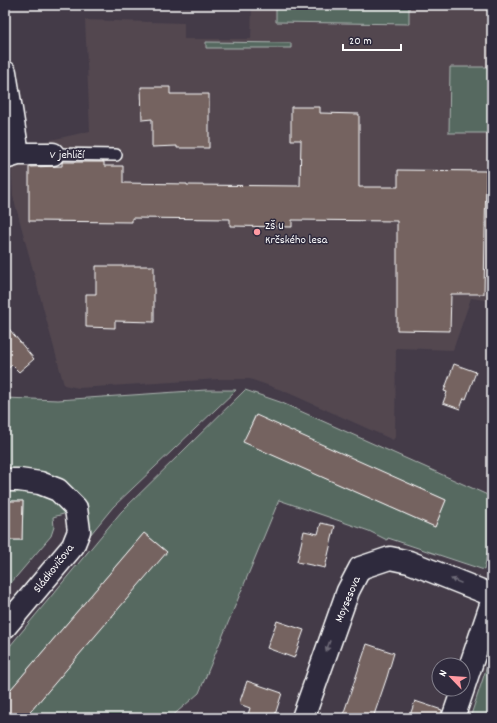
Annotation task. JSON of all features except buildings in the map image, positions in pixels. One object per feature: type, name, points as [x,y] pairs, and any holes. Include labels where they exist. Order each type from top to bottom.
[{"type":"street","name":"V jehličí","points":[[5,72],[12,156],[53,154]]},
{"type":"street","name":"Sládkovičova","points":[[5,480],[40,483],[58,490],[76,508],[79,531],[73,546],[5,627]]},
{"type":"street","name":"Moysesova","points":[[303,718],[348,591],[360,568],[390,558],[409,562],[492,595]]},
{"type":"street","points":[[471,664],[492,602]]},
{"type":"street","points":[[453,718],[460,697]]},
{"type":"lane","name":"V jehličí","points":[[53,154],[116,154]]},
{"type":"shaded area","name":"ZŠ U Krčského lesa","points":[[252,5],[492,5],[492,301],[471,298],[453,350],[396,348],[395,437],[393,440],[284,391],[250,379],[219,379],[79,388],[64,385],[13,196],[10,142],[42,142],[90,131],[85,20],[184,23],[184,39],[251,39]]},
{"type":"green space","points":[[276,5],[409,5],[409,24],[276,22]]},
{"type":"green space","points":[[206,42],[291,43],[291,48],[206,48]]},
{"type":"green space","points":[[450,67],[492,67],[492,133],[449,133]]},
{"type":"green space","points":[[206,390],[236,390],[113,507],[81,546],[85,518],[7,469],[5,465],[5,398],[58,400]]},
{"type":"green space","points":[[245,390],[280,402],[492,497],[492,529],[484,570],[388,538],[387,540],[369,531],[279,500],[199,693],[170,718],[25,718],[166,551],[144,533],[5,696],[5,652],[121,512]],"holes":[[[255,416],[446,500],[435,527],[244,442]]]},
{"type":"green space","points":[[5,490],[40,491],[53,497],[67,513],[53,517],[54,527],[51,536],[5,590],[5,540],[22,540],[23,501],[5,501]]},
{"type":"green space","points":[[492,651],[492,718],[470,718]]},
{"type":"place","name":"ZŠ U Krčského lesa","points":[[257,232]]}]
